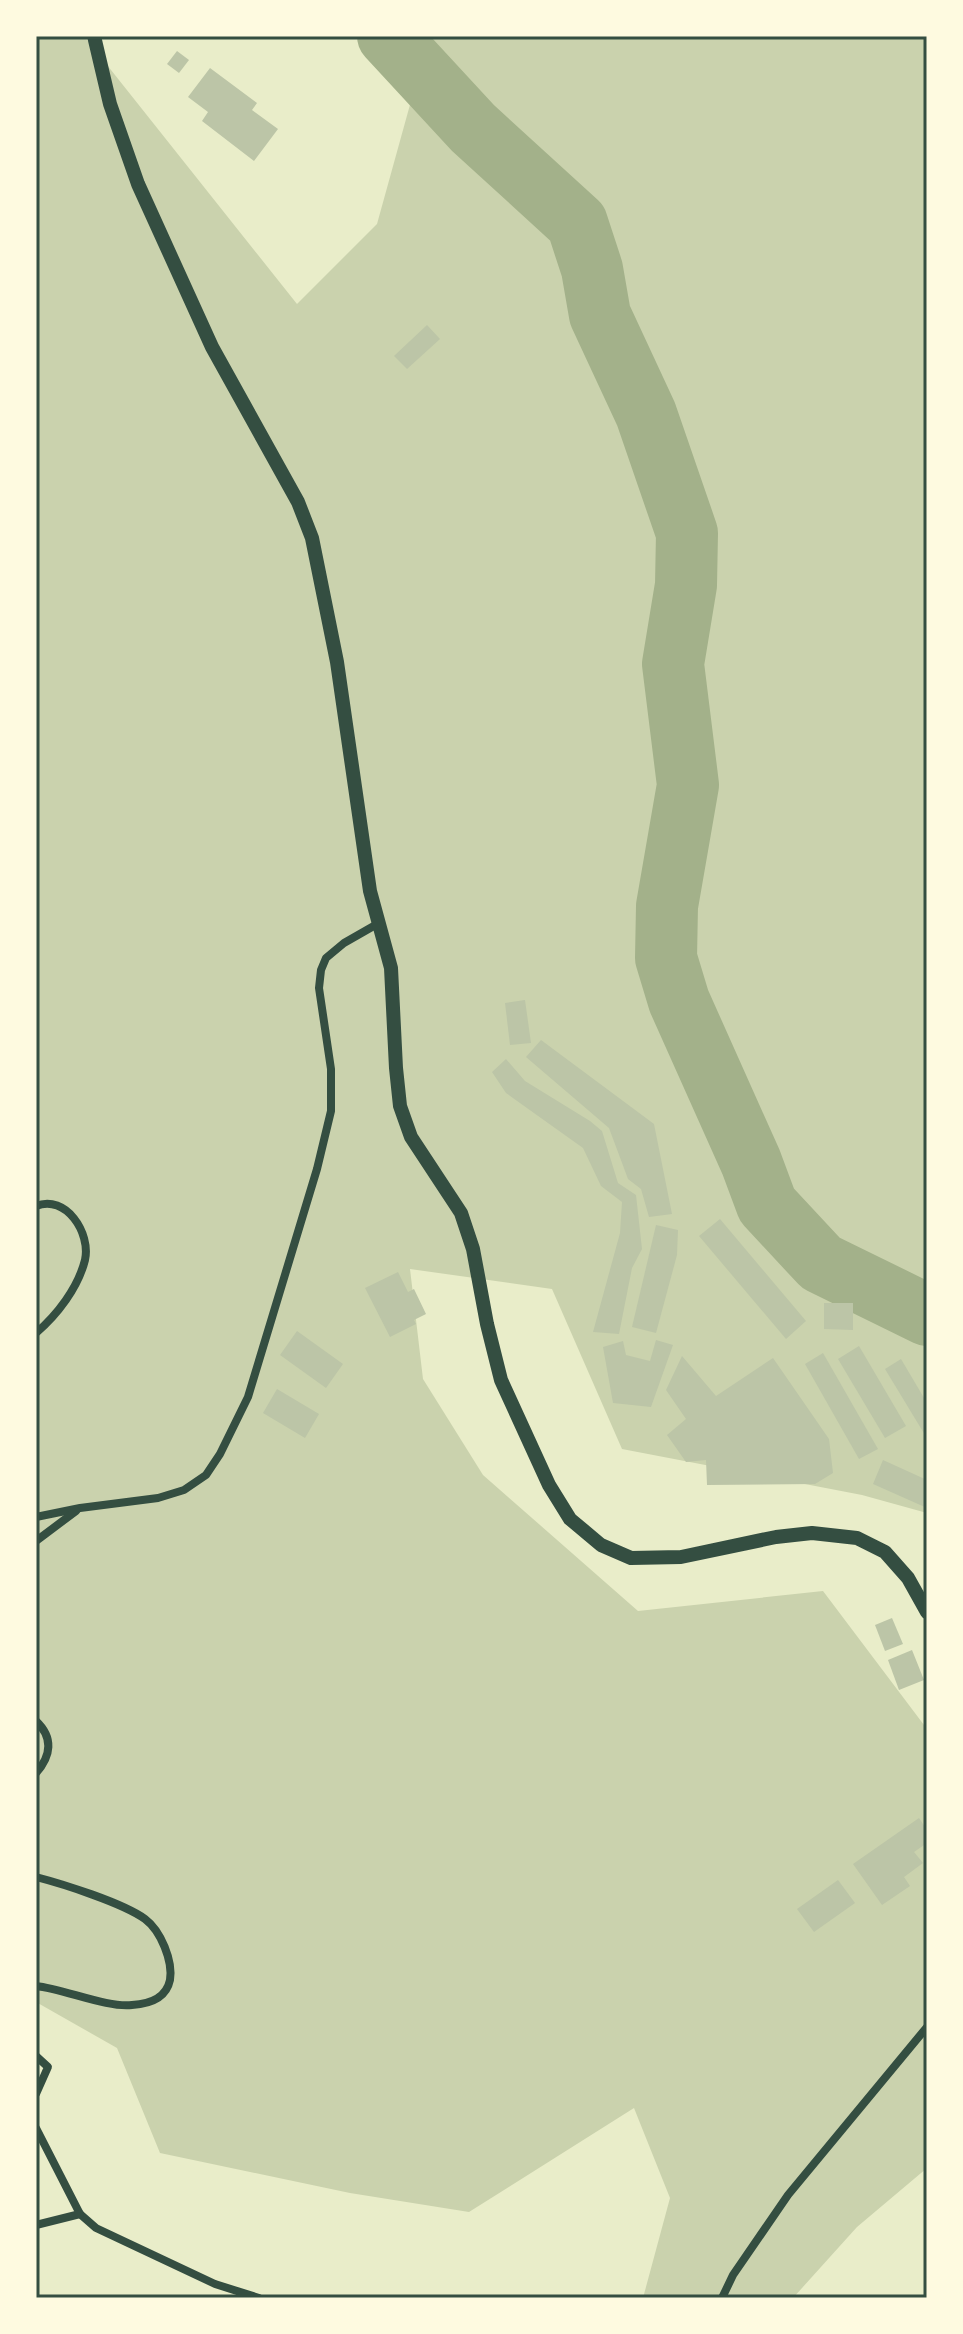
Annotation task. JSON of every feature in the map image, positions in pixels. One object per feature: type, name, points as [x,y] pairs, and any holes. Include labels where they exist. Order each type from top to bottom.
[{"type":"street","points":[[94,36],[110,104],[138,184],[212,347],[298,502],[312,538],[337,662],[370,891],[391,968],[400,1106],[411,1137],[461,1213],[473,1249],[501,1380],[549,1485],[570,1519],[601,1545],[631,1558],[681,1557],[776,1537],[812,1533],[857,1538],[885,1552],[908,1578],[927,1612]]},
{"type":"street","points":[[36,1517],[158,1498],[184,1490],[206,1475],[232,1433],[248,1397],[313,1183],[331,1111],[331,1069],[319,988],[321,970],[326,958],[344,943],[379,923]]},
{"type":"street","points":[[36,1206],[49,1202],[70,1212],[80,1230],[86,1256],[77,1281],[64,1303],[36,1333]]},
{"type":"street","points":[[36,1541],[80,1508]]},
{"type":"street","points":[[36,1721],[46,1735],[50,1749],[36,1773]]},
{"type":"street","points":[[36,1877],[106,1901],[147,1920],[165,1949],[170,1977],[161,1997],[147,2004],[127,2006],[36,1986]]},
{"type":"street","points":[[722,2298],[733,2275],[788,2195],[927,2027]]},
{"type":"street","points":[[36,2056],[48,2067],[36,2094]]},
{"type":"street","points":[[36,2128],[80,2214],[96,2228],[215,2284],[259,2298]]},
{"type":"street","points":[[36,2225],[80,2214]]},
{"type":"green space","points":[[36,36],[84,36],[297,304],[377,224],[429,36],[927,36],[927,1513],[862,1495],[622,1449],[552,1289],[410,1269],[423,1379],[483,1475],[638,1611],[823,1591],[927,1729],[927,2168],[857,2227],[793,2298],[643,2298],[670,2198],[634,2108],[469,2212],[350,2193],[160,2153],[117,2048],[36,2002]]},
{"type":"building","points":[[177,51],[189,60],[179,73],[167,64]]},
{"type":"building","points":[[210,68],[257,103],[252,110],[278,129],[254,161],[202,121],[208,112],[188,97]]},
{"type":"building","points":[[427,325],[440,339],[407,369],[394,356]]},
{"type":"building","points":[[525,1000],[531,1043],[510,1045],[505,1003]]},
{"type":"building","points":[[541,1040],[654,1124],[672,1214],[649,1217],[641,1189],[628,1179],[609,1128],[526,1057]]},
{"type":"building","points":[[506,1059],[525,1081],[602,1131],[618,1183],[636,1195],[642,1249],[632,1268],[619,1334],[593,1332],[620,1233],[622,1202],[601,1186],[583,1148],[506,1093],[492,1072]]},
{"type":"building","points":[[720,1219],[806,1321],[786,1339],[699,1236]]},
{"type":"building","points":[[656,1225],[678,1230],[677,1255],[656,1333],[632,1327]]},
{"type":"building","points":[[398,1272],[408,1292],[414,1289],[426,1314],[414,1320],[416,1324],[390,1337],[365,1288]]},
{"type":"building","points":[[824,1303],[853,1303],[853,1330],[824,1329]]},
{"type":"building","points":[[297,1331],[343,1364],[326,1388],[280,1355]]},
{"type":"building","points":[[656,1340],[673,1345],[651,1407],[613,1403],[603,1347],[623,1341],[626,1355],[650,1361]]},
{"type":"building","points":[[859,1346],[906,1426],[885,1438],[838,1359]]},
{"type":"building","points":[[823,1353],[878,1449],[859,1459],[805,1364]]},
{"type":"building","points":[[682,1356],[716,1396],[773,1358],[829,1439],[833,1473],[815,1484],[707,1485],[706,1460],[686,1462],[667,1435],[686,1419],[666,1390]]},
{"type":"building","points":[[901,1359],[927,1403],[925,1435],[885,1369]]},
{"type":"building","points":[[277,1389],[319,1414],[305,1438],[263,1413]]},
{"type":"building","points":[[883,1460],[927,1480],[927,1508],[873,1484]]},
{"type":"building","points":[[892,1618],[903,1644],[885,1651],[875,1625]]},
{"type":"building","points":[[912,1650],[924,1680],[899,1690],[888,1660]]},
{"type":"building","points":[[919,1818],[927,1830],[927,1843],[914,1852],[923,1863],[904,1877],[910,1886],[882,1905],[853,1864]]},
{"type":"building","points":[[838,1880],[855,1903],[814,1932],[797,1909]]},
{"type":"waterway","points":[[388,36],[473,128],[577,223],[592,269],[600,315],[646,414],[687,533],[686,585],[673,664],[688,785],[667,906],[666,958],[679,1001],[767,1205],[821,1263],[927,1315]]}]
